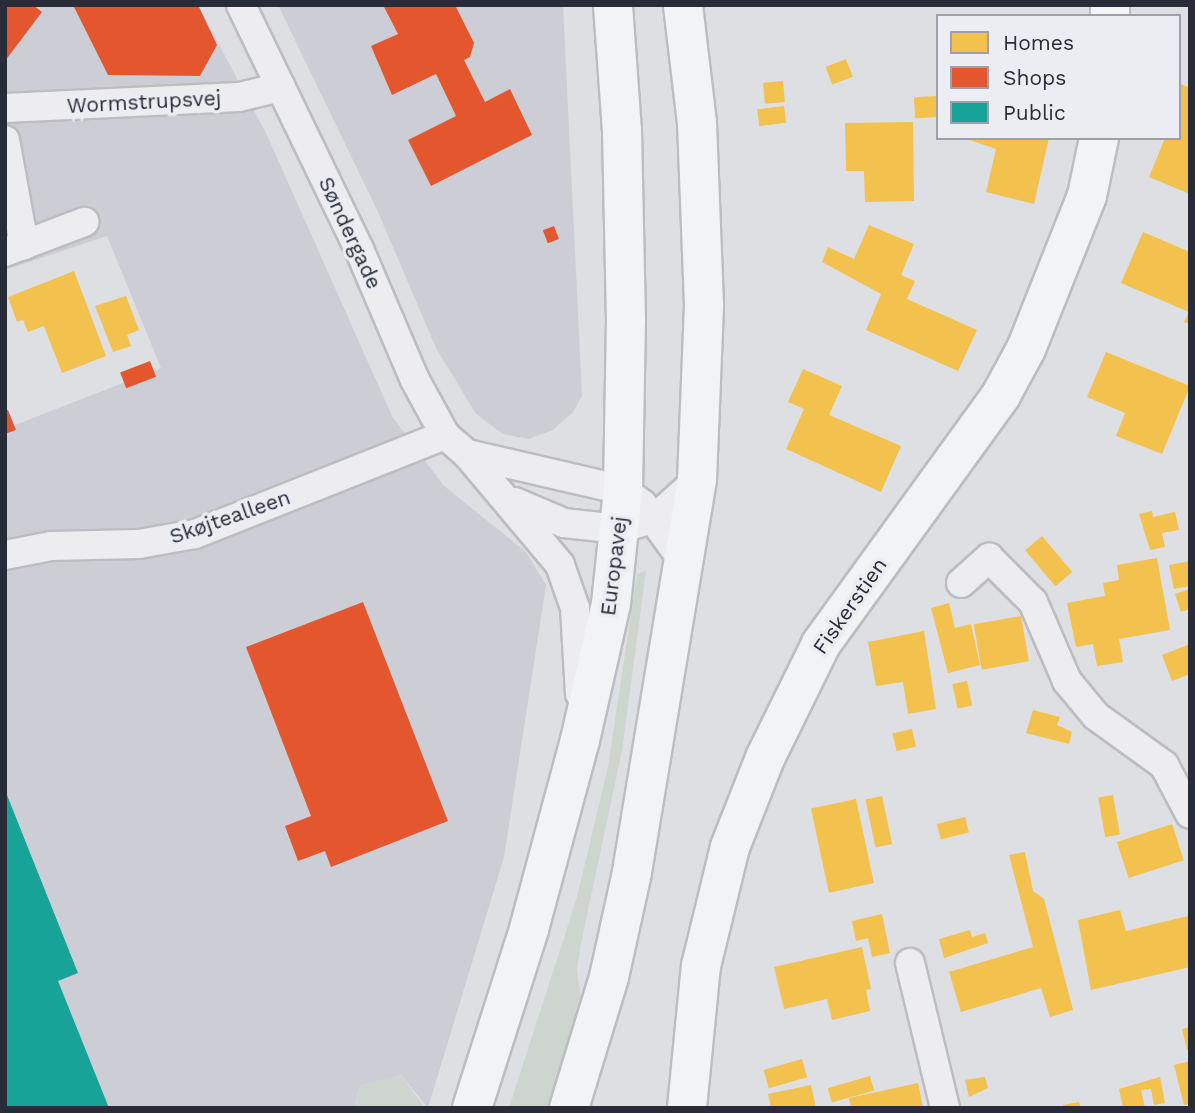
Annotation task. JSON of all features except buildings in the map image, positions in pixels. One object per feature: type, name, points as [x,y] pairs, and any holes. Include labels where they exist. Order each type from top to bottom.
[{"type":"main road","name":"Europavej","points":[[472,1108],[529,929],[580,740],[611,604],[636,524],[623,490],[623,172],[613,5]]},
{"type":"main road","points":[[569,1108],[609,977],[632,873],[697,480],[704,305],[697,123],[683,5]]},
{"type":"main road","name":"Fiskerstien","points":[[687,1108],[701,966],[730,847],[765,758],[821,644],[1001,395],[1026,349],[1087,196],[1098,140]]},
{"type":"street","name":"Søndergade","points":[[241,5],[359,249],[415,380],[445,435],[467,454],[497,493],[548,547],[569,586],[579,659],[580,740]]},
{"type":"street","name":"Wormstrupsvej","points":[[5,108],[239,97],[281,87]]},
{"type":"street","points":[[5,140],[15,248],[84,222]]},
{"type":"street","name":"Skøjtealleen","points":[[5,555],[51,546],[139,544],[195,534],[445,435]]},
{"type":"street","name":"Søndergade","points":[[467,454],[623,490]]},
{"type":"street","points":[[684,562],[636,524],[697,480]]},
{"type":"street","name":"Søndergade","points":[[497,493],[564,523],[636,524]]},
{"type":"street","points":[[961,583],[989,558],[1024,593],[1038,612],[1068,681],[1096,716],[1164,765],[1190,814]]},
{"type":"street","points":[[910,963],[945,1108]]},
{"type":"shaded area","points":[[5,5],[198,5],[266,133],[392,416],[443,485],[526,552],[546,585],[504,857],[428,1108],[401,1075],[360,1086],[354,1108],[5,1108],[5,429],[161,368],[107,236],[5,270]]},
{"type":"shaded area","points":[[278,5],[563,5],[582,396],[573,412],[553,430],[528,439],[503,434],[476,414],[436,348],[378,212]]},
{"type":"shaded area","points":[[646,571],[622,751],[577,970],[582,1007],[552,1108],[509,1108],[577,897],[608,767],[637,574]]},
{"type":"shaded area","points":[[401,1075],[425,1108],[354,1108],[360,1086]]}]
